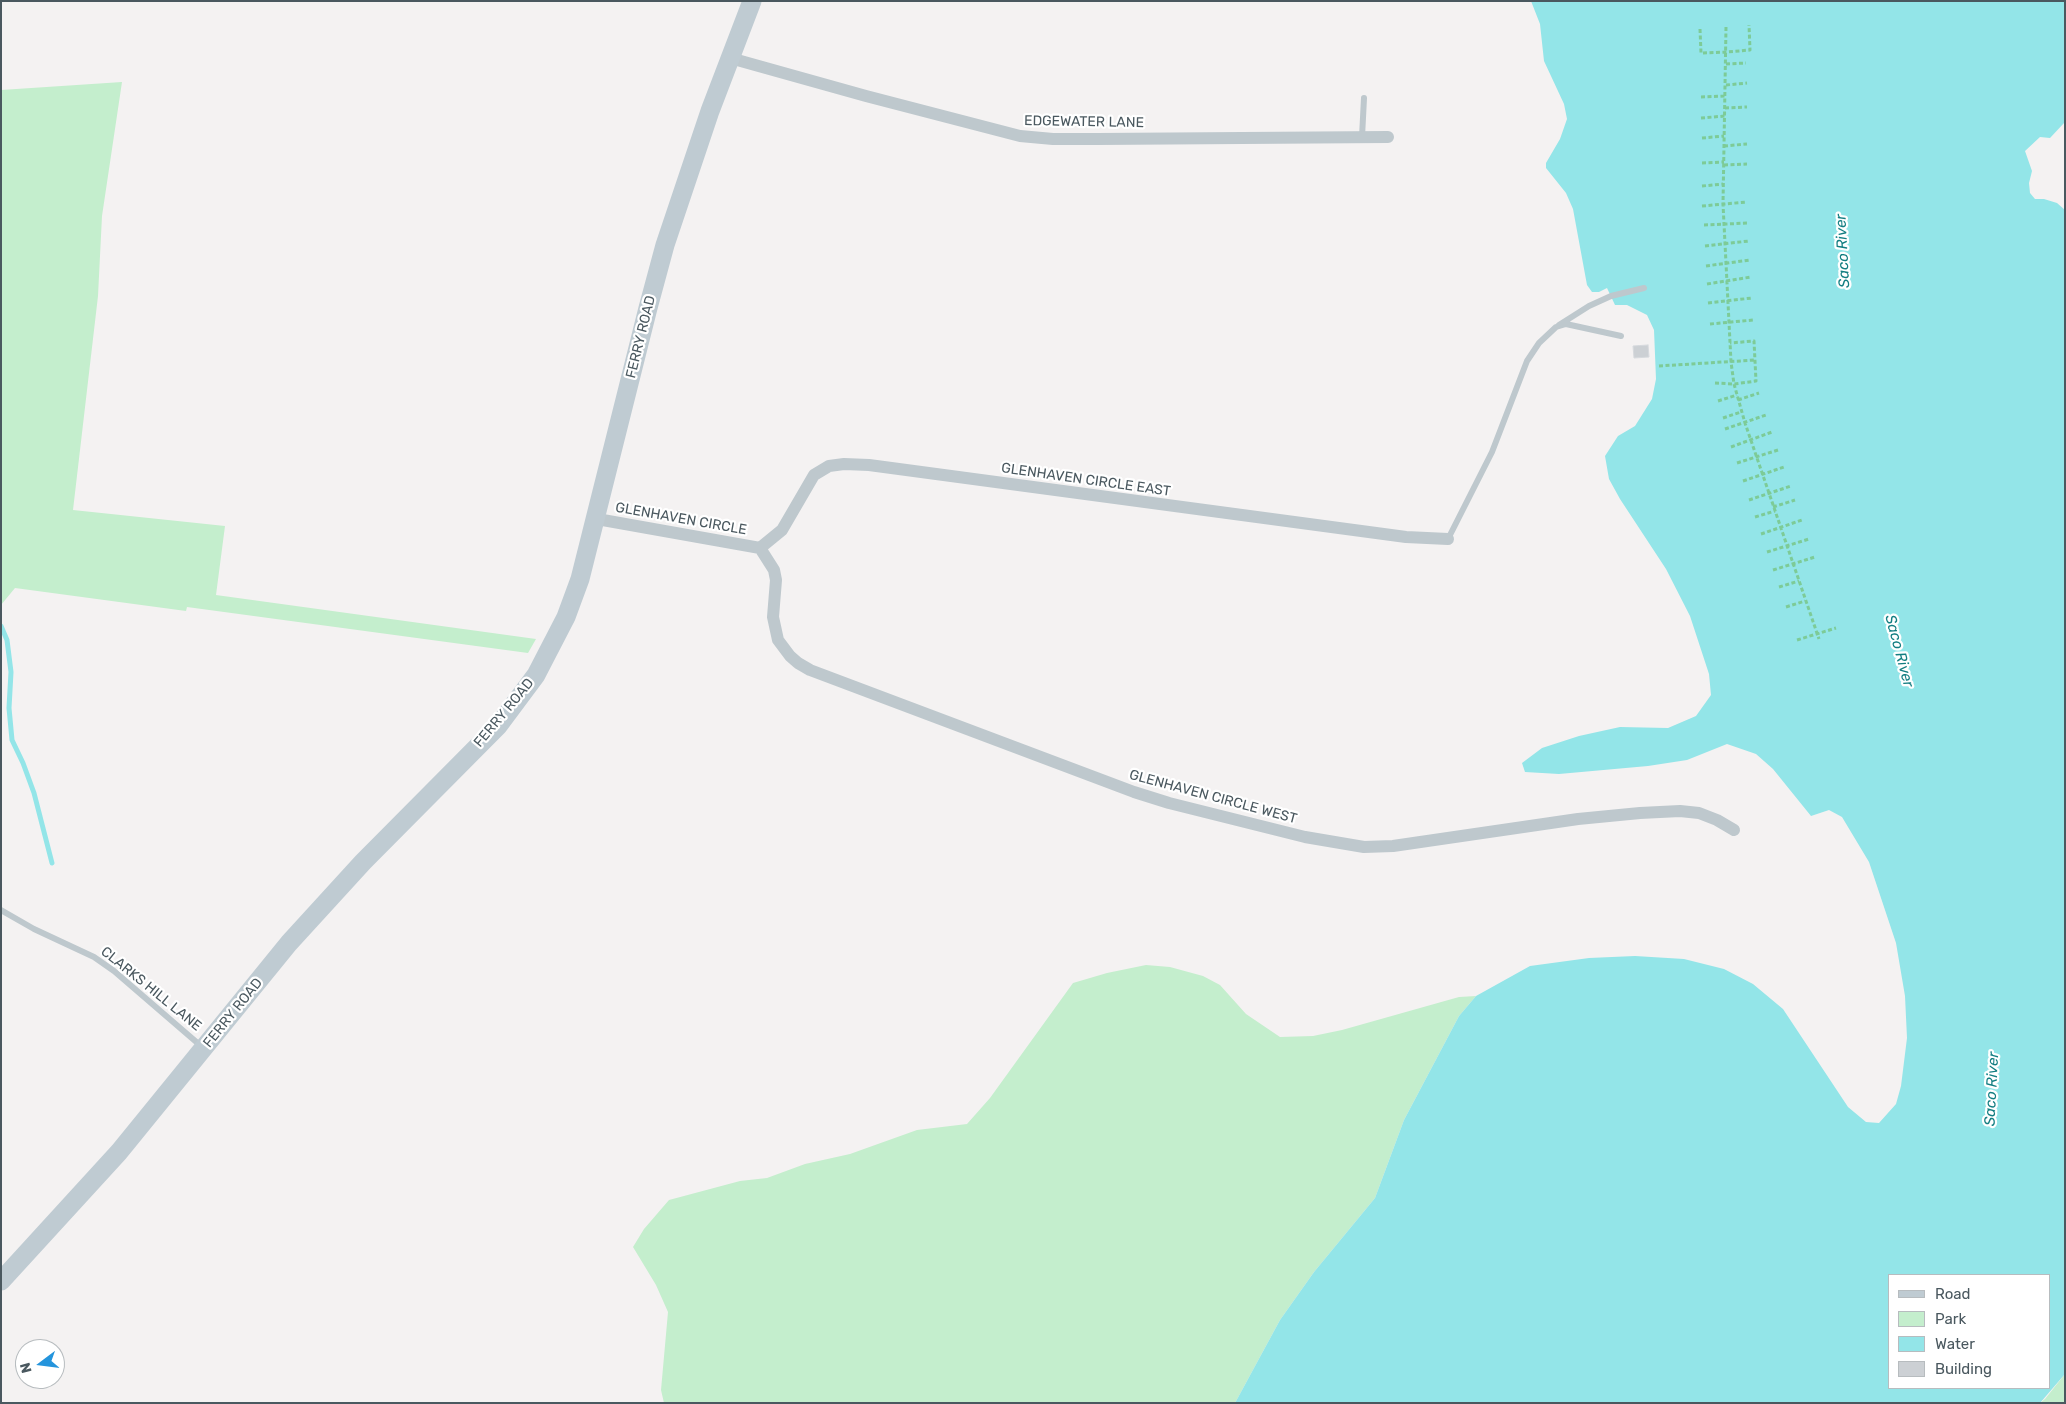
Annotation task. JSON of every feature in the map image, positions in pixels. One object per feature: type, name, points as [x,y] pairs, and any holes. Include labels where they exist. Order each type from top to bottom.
[{"type":"main road","name":"FERRY ROAD","points":[[1,1281],[93,1181],[204,1049],[289,943],[363,862],[498,726],[536,676],[566,617],[580,580],[665,245],[730,58],[752,1]]},
{"type":"street","name":"EDGEWATER LANE","points":[[730,58],[1020,136],[1081,139],[1388,137]]},
{"type":"street","name":"GLENHAVEN CIRCLE EAST","points":[[760,548],[782,530],[814,475],[828,466],[844,464],[868,465],[1406,538],[1448,539]]},
{"type":"street","name":"GLENHAVEN CIRCLE","points":[[597,519],[760,548]]},
{"type":"street","name":"GLENHAVEN CIRCLE WEST","points":[[760,548],[774,570],[776,580],[773,617],[778,640],[798,663],[810,670],[1134,792],[1169,803],[1305,837],[1364,847],[1393,846],[1578,819],[1640,812],[1680,811],[1698,813],[1717,820],[1734,830]]},
{"type":"lane","points":[[1362,137],[1364,98]]},
{"type":"lane","points":[[1448,539],[1492,452],[1528,361],[1539,343],[1556,327],[1589,306],[1611,296],[1644,288]]},
{"type":"lane","points":[[1556,327],[1566,324],[1621,336]]},
{"type":"lane","name":"CLARKS HILL LANE","points":[[1,910],[34,929],[94,957],[114,971],[204,1049]]},
{"type":"path","points":[[1700,28],[1701,53],[1726,52],[1750,50],[1749,25]]},
{"type":"path","points":[[1726,27],[1723,204],[1731,362],[1734,384],[1744,422],[1818,640]]},
{"type":"path","points":[[1726,64],[1746,63]]},
{"type":"path","points":[[1726,85],[1747,83]]},
{"type":"path","points":[[1701,97],[1725,96]]},
{"type":"path","points":[[1725,108],[1747,107]]},
{"type":"path","points":[[1701,118],[1725,116]]},
{"type":"path","points":[[1702,138],[1724,136]]},
{"type":"path","points":[[1724,146],[1747,144]]},
{"type":"path","points":[[1702,163],[1747,164]]},
{"type":"path","points":[[1702,186],[1723,184]]},
{"type":"path","points":[[1702,206],[1747,202]]},
{"type":"path","points":[[1704,224],[1748,222]]},
{"type":"path","points":[[1705,246],[1749,241]]},
{"type":"path","points":[[1706,266],[1750,260]]},
{"type":"path","points":[[1707,284],[1751,277]]},
{"type":"path","points":[[1708,303],[1752,298]]},
{"type":"path","points":[[1710,324],[1753,320]]},
{"type":"path","points":[[1715,383],[1734,384],[1756,381],[1754,340],[1730,342]]},
{"type":"path","points":[[1659,366],[1755,360]]},
{"type":"path","points":[[1718,401],[1759,393]]},
{"type":"path","points":[[1723,418],[1741,412]]},
{"type":"path","points":[[1725,429],[1766,415]]},
{"type":"path","points":[[1731,446],[1772,432]]},
{"type":"path","points":[[1737,464],[1778,450]]},
{"type":"path","points":[[1743,481],[1784,467]]},
{"type":"path","points":[[1749,500],[1790,486]]},
{"type":"path","points":[[1755,517],[1795,500]]},
{"type":"path","points":[[1761,534],[1802,520]]},
{"type":"path","points":[[1767,552],[1809,539]]},
{"type":"path","points":[[1773,570],[1815,557]]},
{"type":"path","points":[[1779,587],[1799,581]]},
{"type":"path","points":[[1786,607],[1806,601]]},
{"type":"path","points":[[1797,640],[1836,628]]},
{"type":"green space","points":[[122,82],[102,216],[98,296],[73,510],[225,526],[216,595],[536,639],[528,653],[187,607],[186,611],[15,588],[1,605],[1,90]]},
{"type":"green space","points":[[1146,965],[1170,967],[1203,976],[1220,985],[1246,1014],[1280,1037],[1313,1036],[1342,1030],[1459,997],[1476,996],[1459,1016],[1404,1120],[1375,1198],[1314,1272],[1280,1320],[1235,1403],[664,1403],[661,1390],[668,1312],[656,1285],[633,1247],[644,1229],[669,1200],[740,1181],[767,1178],[805,1164],[850,1154],[917,1130],[967,1124],[990,1098],[1073,983],[1107,973]]},
{"type":"green space","points":[[2065,1374],[2065,1403],[2040,1403],[2045,1399]]},
{"type":"water","name":"Saco River","points":[[1531,1],[2065,1],[2065,122],[2050,138],[2040,137],[2025,151],[2032,171],[2029,183],[2030,193],[2035,199],[2044,199],[2057,203],[2065,210],[2065,1374],[2040,1403],[1235,1403],[1280,1320],[1314,1272],[1375,1198],[1404,1120],[1459,1016],[1476,996],[1530,966],[1589,958],[1635,956],[1684,959],[1724,969],[1753,984],[1783,1009],[1848,1107],[1866,1122],[1879,1123],[1896,1104],[1901,1086],[1907,1038],[1905,996],[1896,943],[1869,862],[1842,817],[1829,810],[1811,816],[1773,769],[1756,754],[1727,744],[1687,760],[1648,766],[1559,774],[1525,772],[1522,763],[1542,748],[1579,736],[1620,727],[1668,728],[1696,716],[1711,695],[1709,674],[1690,616],[1666,569],[1609,479],[1605,456],[1618,436],[1635,426],[1652,399],[1656,379],[1654,330],[1647,315],[1627,305],[1615,305],[1607,288],[1599,292],[1592,292],[1587,285],[1573,209],[1566,193],[1546,168],[1546,163],[1560,139],[1567,119],[1564,104],[1544,61],[1540,24]]},
{"type":"building","points":[[1648,345],[1649,357],[1634,358],[1633,346]]},
{"type":"waterway","points":[[1,626],[7,640],[11,672],[9,708],[12,740],[34,793],[52,863]]}]
